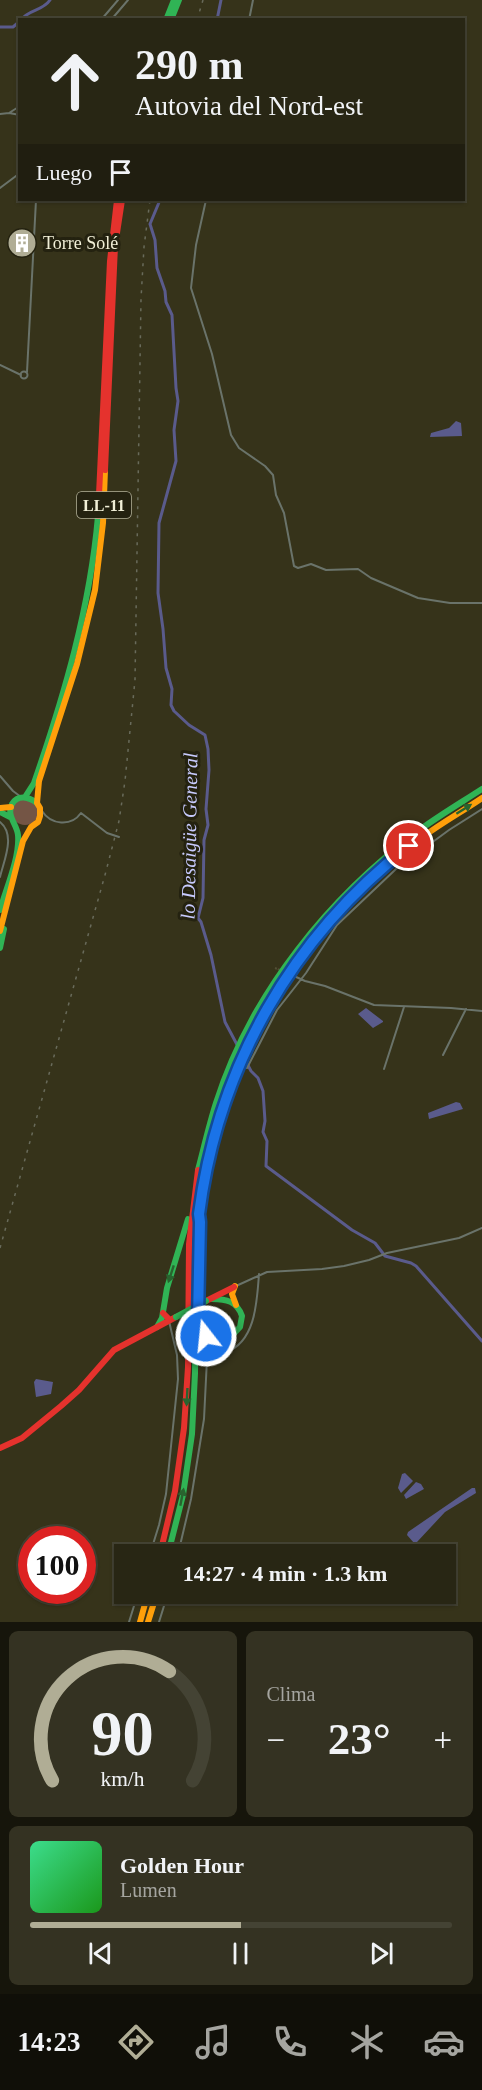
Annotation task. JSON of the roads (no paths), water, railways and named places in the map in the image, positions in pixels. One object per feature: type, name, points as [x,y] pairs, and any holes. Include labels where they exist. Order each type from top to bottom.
[{"type":"main road","points":[[167,18],[174,0]]},
{"type":"main road","points":[[172,18],[179,0]]},
{"type":"main road","name":"LL-11","points":[[23,797],[33,784],[70,672],[84,620],[92,575],[99,517],[110,254],[117,201]]},
{"type":"main road","name":"LL-11","points":[[38,822],[41,776],[83,644],[98,572],[105,494],[116,246],[122,201]]},
{"type":"main road","points":[[157,1327],[184,1234],[205,1136],[216,1100],[240,1042],[261,1002],[310,931],[341,896],[399,845],[441,814],[482,789]]},
{"type":"main road","points":[[31,827],[22,828],[16,825],[0,810],[23,797],[33,799],[39,805]]},
{"type":"main road","points":[[170,1544],[185,1481],[194,1419],[196,1259],[199,1214],[206,1167],[217,1125],[240,1060],[265,1010],[289,972],[344,904],[397,856],[437,826],[482,798]]},
{"type":"main road","points":[[10,817],[12,804]]},
{"type":"main road","points":[[0,931],[23,841],[31,827],[38,822]]},
{"type":"main road","points":[[0,910],[17,840],[16,825]]},
{"type":"main road","points":[[0,948],[15,868]]},
{"type":"main road","points":[[163,1544],[176,1491],[185,1423],[188,1369],[188,1268],[193,1197]]},
{"type":"main road","points":[[199,1214],[198,1319],[201,1330],[213,1341],[222,1342],[235,1335],[241,1327],[242,1318],[232,1294],[235,1286]]},
{"type":"main road","points":[[0,1448],[22,1438],[66,1402],[114,1350],[235,1286]]},
{"type":"main road","points":[[209,1300],[226,1299],[236,1305]]},
{"type":"main road","points":[[163,1311],[165,1317],[172,1319]]},
{"type":"main road","points":[[140,1622],[145,1604]]},
{"type":"main road","points":[[148,1622],[153,1604]]},
{"type":"street","points":[[106,18],[104,16],[118,0]]},
{"type":"street","points":[[111,18],[128,0]]},
{"type":"street","points":[[249,18],[253,0]]},
{"type":"street","points":[[9,113],[18,107]]},
{"type":"street","points":[[0,114],[18,115]]},
{"type":"street","points":[[0,188],[18,174]]},
{"type":"street","points":[[0,365],[23,378],[28,375],[36,201]]},
{"type":"street","points":[[206,201],[195,250],[191,288],[214,360],[230,431],[239,448],[265,466],[273,475],[276,495],[284,513],[294,566],[298,568],[311,564],[326,570],[358,569],[371,578],[418,598],[450,603],[482,603]]},
{"type":"street","points":[[21,375],[22,372],[27,372]]},
{"type":"street","points":[[0,776],[13,791],[23,797]]},
{"type":"street","points":[[12,804],[13,791]]},
{"type":"street","points":[[39,805],[45,816],[52,820]]},
{"type":"street","points":[[247,1068],[277,1010],[301,980],[334,928],[381,881],[449,830],[482,809]]},
{"type":"street","points":[[38,822],[52,820],[70,823],[81,813],[104,831],[119,837]]},
{"type":"street","points":[[0,822],[6,828],[8,837],[0,877]]},
{"type":"street","points":[[294,976],[374,1005],[482,1011]]},
{"type":"street","points":[[384,1069],[404,1007]]},
{"type":"street","points":[[443,1055],[466,1009]]},
{"type":"street","points":[[235,1286],[273,1270],[332,1268],[369,1260],[385,1253],[449,1241],[482,1228]]},
{"type":"street","points":[[180,1544],[190,1504],[204,1419],[207,1359],[212,1353],[232,1349],[247,1334],[254,1320],[259,1274]]},
{"type":"street","points":[[153,1544],[165,1500],[178,1378],[172,1319]]},
{"type":"street","points":[[129,1622],[135,1604]]},
{"type":"street","points":[[159,1622],[165,1604]]},
{"type":"water","points":[[456,421],[461,423],[462,436],[430,437],[431,433],[449,428]]},
{"type":"water","points":[[366,1008],[383,1022],[373,1028],[358,1014]]},
{"type":"water","points":[[456,1102],[460,1103],[463,1109],[429,1119],[428,1113]]},
{"type":"water","points":[[36,1379],[53,1382],[51,1394],[36,1397],[34,1382]]},
{"type":"water","points":[[405,1473],[413,1481],[401,1493],[398,1488],[402,1474]]},
{"type":"water","points":[[416,1482],[424,1489],[406,1499],[404,1495]]},
{"type":"water","points":[[475,1488],[476,1493],[445,1512],[417,1542],[414,1543],[407,1535],[408,1532]]},
{"type":"waterway","points":[[22,18],[50,0]]},
{"type":"waterway","name":"lo Desaigüe General","points":[[217,18],[221,0]]},
{"type":"waterway","points":[[0,27],[13,27],[18,23]]},
{"type":"waterway","name":"lo Desaigüe General","points":[[160,201],[150,224],[155,240],[157,268],[172,315],[178,401],[174,430],[176,461],[159,523],[158,593],[166,668],[172,689],[171,705],[189,725],[205,735],[208,749],[206,809],[208,825],[204,840],[203,898],[198,918],[211,955],[225,1022],[251,1071],[258,1078],[263,1091],[265,1121],[263,1132],[267,1141],[266,1166],[352,1230],[375,1243],[385,1256],[416,1266],[482,1341]]},
{"type":"tunnel","points":[[275,968],[288,973]]},
{"type":"railway","points":[[198,18],[203,0]]},
{"type":"railway","points":[[0,1248],[105,875],[119,821],[125,781],[135,680],[141,299],[150,201]]},
{"type":"place","name":"Torre Solé","points":[[22,243]]}]
